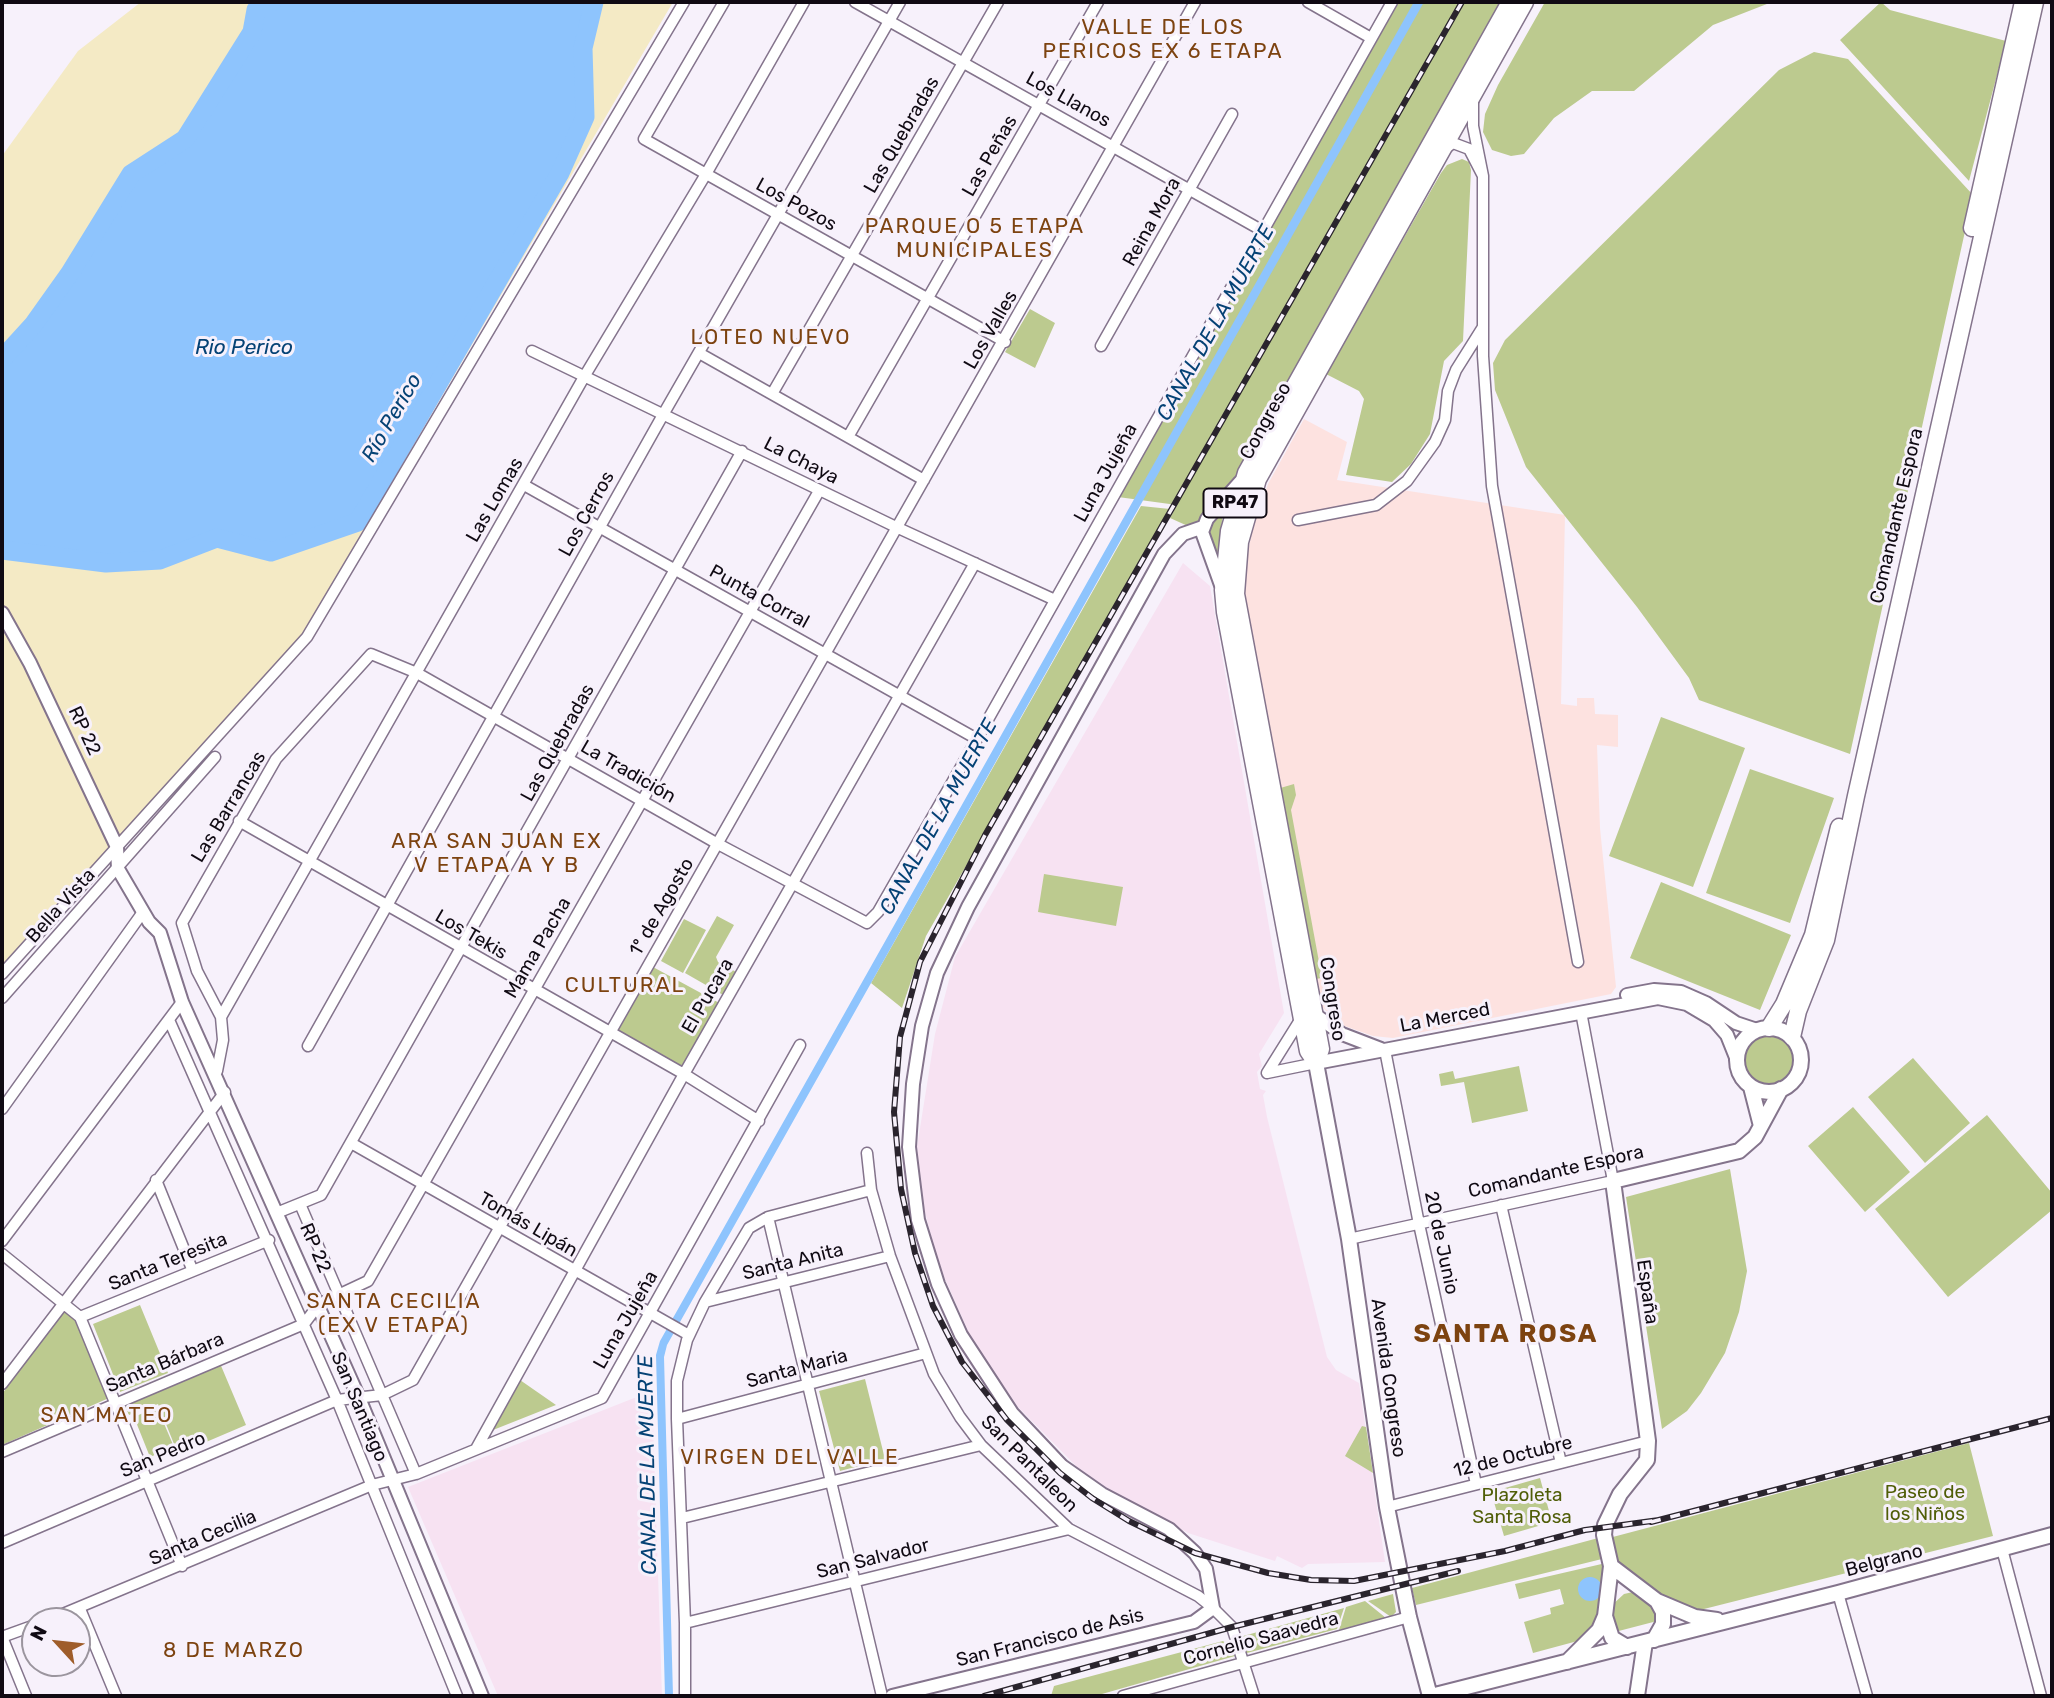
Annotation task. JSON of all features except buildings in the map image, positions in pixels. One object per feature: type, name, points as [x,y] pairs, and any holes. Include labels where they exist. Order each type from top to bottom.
[{"type":"main road","name":"Congreso","points":[[1316,1063],[1321,1049],[1308,1015],[1223,590],[1228,531],[1246,472],[1510,2]]},
{"type":"main road","name":"Congreso","points":[[1308,1015],[1236,594],[1240,542],[1258,479],[1525,2]]},
{"type":"main road","name":"Comandante Espora","points":[[1763,1029],[1784,1004],[1813,935],[2023,2]]},
{"type":"main road","name":"Comandante Espora","points":[[1792,1037],[1798,1011],[1826,940],[2035,2]]},
{"type":"main road","points":[[1751,1087],[1771,1092],[1781,1089],[1798,1072],[1801,1060],[1799,1048],[1792,1037],[1782,1030],[1763,1029],[1740,1048],[1737,1060],[1744,1079],[1751,1087],[1761,1126]]},
{"type":"main road","name":"Avenida Congreso","points":[[1316,1063],[1349,1239],[1387,1507],[1409,1616],[1435,1696]]},
{"type":"main road","name":"Comandante Espora","points":[[1613,1181],[1739,1150],[1755,1137],[1781,1089]]},
{"type":"main road","name":"España","points":[[1611,1566],[1604,1535],[1605,1525],[1620,1494],[1647,1460],[1648,1441],[1613,1181]]},
{"type":"main road","name":"Belgrano","points":[[1435,1696],[1839,1593],[2052,1535]]},
{"type":"main road","points":[[1611,1566],[1607,1612],[1612,1638],[1626,1647]]},
{"type":"main road","name":"Belgrano","points":[[1611,1566],[1657,1601],[1695,1617],[1725,1621]]},
{"type":"main road","points":[[1607,1612],[1620,1594],[1645,1592]]},
{"type":"main road","points":[[1637,1696],[1649,1641],[1663,1624],[1663,1612],[1657,1601]]},
{"type":"main road","name":"Belgrano","points":[[1567,1662],[1593,1637],[1607,1612]]},
{"type":"street","points":[[2,974],[307,637],[684,2]]},
{"type":"street","name":"Los Pozos","points":[[724,2],[644,139],[1005,342]]},
{"type":"street","name":"Las Lomas","points":[[221,1017],[584,377],[706,174],[804,2]]},
{"type":"street","name":"Los Llanos","points":[[855,2],[1263,231]]},
{"type":"street","name":"Los Cerros","points":[[308,1046],[599,527],[900,2]]},
{"type":"street","name":"Las Quebradas","points":[[772,394],[999,2]]},
{"type":"street","name":"Las Peñas","points":[[848,437],[1098,2]]},
{"type":"street","name":"Los Valles","points":[[896,527],[1005,342],[1195,2]]},
{"type":"street","points":[[1308,2],[1371,38]]},
{"type":"street","name":"Luna Jujeña","points":[[867,923],[877,912],[977,739],[1392,2]]},
{"type":"street","points":[[1476,89],[1471,112],[1483,176],[1483,327],[1492,486],[1577,962]]},
{"type":"street","name":"Reina Mora","points":[[1101,346],[1232,114]]},
{"type":"street","points":[[1442,150],[1453,143],[1469,149],[1483,176]]},
{"type":"street","points":[[1298,520],[1376,505],[1407,481],[1436,442],[1445,420],[1448,390],[1456,370],[1483,327]]},
{"type":"street","name":"La Chaya","points":[[532,351],[820,491],[1055,600]]},
{"type":"street","points":[[699,353],[925,481]]},
{"type":"street","name":"Las Quebradas","points":[[279,1212],[321,1195],[742,451]]},
{"type":"street","points":[[1213,1608],[1206,1569],[1195,1553],[1169,1530],[1102,1494],[1062,1466],[1004,1402],[961,1335],[938,1284],[918,1220],[909,1147],[913,1084],[922,1026],[937,973],[968,907],[1164,554],[1183,534],[1203,527],[1246,472]]},
{"type":"street","name":"Punta Corral","points":[[524,485],[977,739]]},
{"type":"street","name":"Mama Pacha","points":[[304,1324],[318,1304],[368,1281],[820,491]]},
{"type":"street","name":"1º de Agosto","points":[[337,1400],[382,1395],[413,1380],[896,527]]},
{"type":"street","points":[[1203,527],[1205,546],[1214,561],[1223,590]]},
{"type":"street","name":"El Pucara","points":[[476,1449],[684,1074],[975,563]]},
{"type":"street","name":"RP 22","points":[[2,613],[30,663],[117,847],[118,869]]},
{"type":"street","name":"La Tradición","points":[[371,654],[417,673],[718,844],[867,923]]},
{"type":"street","name":"Las Barrancas","points":[[221,1017],[197,971],[182,923],[276,759],[371,654]]},
{"type":"street","name":"Bella Vista","points":[[2,998],[215,757]]},
{"type":"street","name":"Los Tekis","points":[[239,821],[609,1034],[684,1074],[759,1121]]},
{"type":"street","points":[[2,1110],[143,912],[118,869]]},
{"type":"street","name":"RP 22","points":[[143,912],[160,933],[183,1002],[279,1212],[394,1478],[482,1696]]},
{"type":"street","points":[[1581,1012],[1597,1003],[1643,990],[1666,990],[1693,998],[1735,1023],[1763,1029]]},
{"type":"street","points":[[1581,1012],[1640,999],[1671,999],[1714,1020],[1727,1035],[1737,1060]]},
{"type":"street","points":[[2,1241],[183,1002]]},
{"type":"street","name":"La Merced","points":[[1316,1063],[1581,1012]]},
{"type":"street","name":"España","points":[[1581,1012],[1613,1181]]},
{"type":"street","points":[[1316,1063],[1266,1073],[1308,1015],[1342,1034],[1385,1050]]},
{"type":"street","points":[[217,1071],[223,1040],[221,1017]]},
{"type":"street","name":"San Santiago","points":[[169,1020],[269,1240],[457,1696]]},
{"type":"street","name":"Luna Jujeña","points":[[372,1485],[416,1474],[602,1398],[800,1045]]},
{"type":"street","name":"20 de Junio","points":[[1385,1050],[1419,1224],[1476,1483]]},
{"type":"street","points":[[2,1384],[225,1092]]},
{"type":"street","name":"Tomás Lipán","points":[[351,1143],[573,1272],[684,1332]]},
{"type":"street","name":"San Pantaleon","points":[[867,1153],[871,1190],[890,1256],[926,1353],[944,1394],[981,1445],[1069,1529],[1198,1595],[1232,1627],[1244,1661]]},
{"type":"street","points":[[156,1181],[192,1269]]},
{"type":"street","name":"Comandante Espora","points":[[1349,1239],[1613,1181]]},
{"type":"street","points":[[685,1696],[682,1518],[677,1419],[677,1381],[684,1332],[750,1228],[768,1217],[871,1190]]},
{"type":"street","points":[[300,1203],[416,1474]]},
{"type":"street","points":[[1501,1205],[1561,1463]]},
{"type":"street","points":[[768,1217],[882,1696]]},
{"type":"street","name":"Santa Teresita","points":[[80,1317],[192,1269],[269,1240]]},
{"type":"street","points":[[2,1254],[80,1317],[182,1566]]},
{"type":"street","name":"Santa Anita","points":[[705,1302],[890,1256]]},
{"type":"street","name":"Santa Bárbara","points":[[2,1452],[304,1324]]},
{"type":"street","name":"Santa Maria","points":[[677,1419],[926,1353]]},
{"type":"street","name":"San Pedro","points":[[2,1543],[337,1400]]},
{"type":"street","name":"12 de Octubre","points":[[1387,1507],[1648,1441]]},
{"type":"street","points":[[682,1518],[981,1445]]},
{"type":"street","name":"Santa Cecilia","points":[[85,1607],[372,1485]]},
{"type":"street","name":"San Salvador","points":[[685,1623],[1069,1529]]},
{"type":"street","points":[[2002,1549],[2041,1696]]},
{"type":"street","points":[[1839,1593],[1867,1696]]},
{"type":"street","name":"San Francisco de Asis","points":[[892,1696],[1194,1622],[1213,1608]]},
{"type":"street","name":"Cornelio Saavedra","points":[[1123,1696],[1409,1616]]},
{"type":"street","points":[[21,1630],[2,1637],[26,1696]]},
{"type":"street","points":[[91,1636],[116,1696]]},
{"type":"street","points":[[1244,1661],[1254,1696]]},
{"type":"shaded area","points":[[1304,419],[1347,442],[1337,480],[1565,515],[1561,704],[1577,706],[1577,698],[1594,698],[1595,714],[1618,715],[1618,747],[1597,745],[1600,828],[1616,987],[1611,994],[1393,1038],[1373,1036],[1342,1025],[1321,1006],[1242,587],[1253,525],[1268,484]]},
{"type":"shaded area","points":[[1183,563],[1210,586],[1284,1013],[1259,1054],[1262,1066],[1257,1072],[1260,1089],[1266,1091],[1263,1095],[1267,1117],[1327,1357],[1336,1370],[1359,1383],[1385,1562],[1308,1564],[1302,1568],[1277,1556],[1275,1561],[1188,1533],[1123,1499],[1077,1467],[1017,1406],[971,1338],[938,1263],[923,1204],[917,1147],[935,1034],[955,957]]},
{"type":"shaded area","points":[[652,1391],[662,1696],[498,1696],[408,1487]]},
{"type":"green space","points":[[1399,2],[1506,2],[1237,486],[1199,531],[1170,518],[1177,505],[1118,497]]},
{"type":"green space","points":[[1545,2],[1772,2],[1713,25],[1634,91],[1592,91],[1554,118],[1524,154],[1511,156],[1492,150],[1483,132],[1485,114],[1498,85]]},
{"type":"green space","points":[[1881,2],[1890,10],[2006,41],[1969,181],[1840,40]]},
{"type":"green space","points":[[1814,52],[1848,59],[1973,195],[1850,754],[1699,700],[1689,678],[1637,607],[1526,467],[1495,390],[1493,363],[1505,340],[1779,70]]},
{"type":"green space","points":[[1462,159],[1469,162],[1471,170],[1463,341],[1444,361],[1430,434],[1411,464],[1392,482],[1346,475],[1364,399],[1359,391],[1326,374],[1441,173],[1447,165]]},
{"type":"green space","points":[[1030,309],[1055,323],[1035,368],[1005,352]]},
{"type":"green space","points":[[1141,506],[1170,509],[926,936],[902,1008],[871,983]]},
{"type":"green space","points":[[1223,512],[1218,555],[1209,543],[1208,528]]},
{"type":"green space","points":[[1661,717],[1745,748],[1693,887],[1609,856]]},
{"type":"green space","points":[[1750,769],[1834,798],[1790,923],[1706,893]]},
{"type":"green space","points":[[1294,784],[1296,795],[1291,810],[1322,978],[1315,979],[1277,789]]},
{"type":"green space","points":[[1044,874],[1123,887],[1116,926],[1038,912]]},
{"type":"green space","points":[[1661,882],[1791,935],[1760,1010],[1630,958]]},
{"type":"green space","points":[[717,916],[734,925],[716,957],[718,962],[738,973],[725,996],[685,973]]},
{"type":"green space","points":[[684,919],[706,930],[683,973],[661,961]]},
{"type":"green space","points":[[653,967],[723,1005],[687,1071],[617,1033]]},
{"type":"green space","points":[[1768,1034],[1787,1041],[1794,1060],[1787,1079],[1768,1086],[1749,1079],[1742,1060],[1749,1041]]},
{"type":"green space","points":[[1913,1058],[1970,1123],[1925,1163],[1868,1097]]},
{"type":"green space","points":[[1519,1066],[1528,1111],[1472,1123],[1464,1082],[1441,1086],[1439,1074],[1453,1071],[1455,1079]]},
{"type":"green space","points":[[1853,1107],[1910,1172],[1865,1212],[1808,1146]]},
{"type":"green space","points":[[1987,1115],[2052,1193],[2052,1210],[1948,1297],[1875,1209]]},
{"type":"green space","points":[[1730,1169],[1747,1271],[1739,1312],[1725,1353],[1701,1393],[1687,1411],[1662,1429],[1626,1197]]},
{"type":"green space","points":[[140,1305],[168,1373],[120,1392],[93,1324]]},
{"type":"green space","points":[[64,1311],[78,1323],[109,1398],[2,1445],[2,1394]]},
{"type":"green space","points":[[219,1361],[246,1425],[178,1454],[158,1404],[129,1415],[122,1401]]},
{"type":"green space","points":[[865,1379],[885,1459],[840,1471],[819,1391]]},
{"type":"green space","points":[[520,1380],[556,1405],[488,1432]]},
{"type":"green space","points":[[157,1407],[174,1447],[150,1457],[134,1417]]},
{"type":"green space","points":[[1362,1426],[1366,1427],[1373,1473],[1345,1456]]},
{"type":"green space","name":"Paseo de los Niños","points":[[1969,1443],[1993,1536],[1700,1610],[1662,1596],[1621,1569],[1609,1538]]},
{"type":"green space","name":"Plazoleta Santa Rosa","points":[[1540,1478],[1552,1522],[1504,1536],[1491,1492]]},
{"type":"green space","points":[[1602,1537],[1606,1558],[1416,1605],[1412,1588]]},
{"type":"green space","points":[[1606,1563],[1603,1615],[1585,1639],[1533,1653],[1524,1622],[1551,1614],[1550,1608],[1564,1604],[1560,1589],[1519,1599],[1515,1584]]},
{"type":"green space","points":[[1633,1592],[1650,1597],[1661,1620],[1611,1633],[1611,1606],[1624,1594]]},
{"type":"green space","points":[[1393,1594],[1396,1612],[1391,1617],[1368,1601]]},
{"type":"green space","points":[[1365,1601],[1386,1618],[1339,1630],[1346,1607]]},
{"type":"green space","points":[[1344,1608],[1337,1629],[1247,1653],[1235,1643],[1236,1638]]},
{"type":"green space","points":[[1223,1641],[1231,1647],[1235,1656],[1095,1696],[1051,1696],[1054,1686]]},
{"type":"sand","name":"Rio Perico","points":[[141,2],[673,2],[303,633],[2,965],[2,156],[78,51]]},
{"type":"water","name":"Rio Perico","points":[[272,2],[594,2],[583,48],[585,117],[549,195],[358,522],[271,552],[217,538],[160,560],[106,563],[2,550],[2,359],[33,325],[70,273],[131,174],[185,139],[252,32],[256,10]]},
{"type":"water","points":[[1414,2],[1424,2],[667,1345],[664,1357],[673,1696],[665,1696],[656,1355],[660,1341]]},
{"type":"water","points":[[1590,1577],[1598,1581],[1602,1589],[1598,1597],[1590,1601],[1582,1597],[1578,1589],[1582,1581]]},
{"type":"waterway","name":"Río Perico","points":[[2,359],[33,325],[70,273],[131,174],[185,139],[252,32],[256,10],[272,2]]},
{"type":"waterway","name":"Río Perico","points":[[355,2],[368,2]]},
{"type":"waterway","name":"Río Perico","points":[[2,550],[106,563],[160,560],[217,538],[271,552],[358,522],[560,173],[585,117],[583,48],[594,2]]},
{"type":"railway","points":[[1462,2],[985,835],[920,962],[900,1037],[894,1112],[901,1189],[915,1253],[933,1306],[962,1362],[1007,1420],[1060,1473],[1092,1498],[1129,1521],[1195,1553],[1268,1573],[1311,1580],[1354,1581],[1505,1551],[1585,1530],[1659,1520]]},
{"type":"railway","points":[[1651,1522],[2052,1418]]},
{"type":"railway","points":[[984,1696],[1232,1627],[1458,1571]]},
{"type":"district","name":"VALLE DE LOS PERICOS EX 6 ETAPA","points":[[1163,40]]},
{"type":"district","name":"PARQUE O 5 ETAPA MUNICIPALES","points":[[975,239]]},
{"type":"district","name":"LOTEO NUEVO","points":[[771,338]]},
{"type":"district","name":"ARA SAN JUAN EX V ETAPA A Y B","points":[[497,854]]},
{"type":"district","name":"CULTURAL","points":[[625,986]]},
{"type":"district","name":"SANTA CECILIA (EX V ETAPA)","points":[[394,1314]]},
{"type":"district","name":"SANTA ROSA","points":[[1506,1334]]},
{"type":"district","name":"SAN MATEO","points":[[107,1416]]},
{"type":"district","name":"VIRGEN DEL VALLE","points":[[790,1458]]},
{"type":"district","name":"8 DE MARZO","points":[[234,1651]]},
{"type":"water label","name":"CANAL DE LA MUERTE","points":[[1216,323]]},
{"type":"water label","name":"CANAL DE LA MUERTE","points":[[939,817]]},
{"type":"water label","name":"CANAL DE LA MUERTE","points":[[648,1465]]}]
